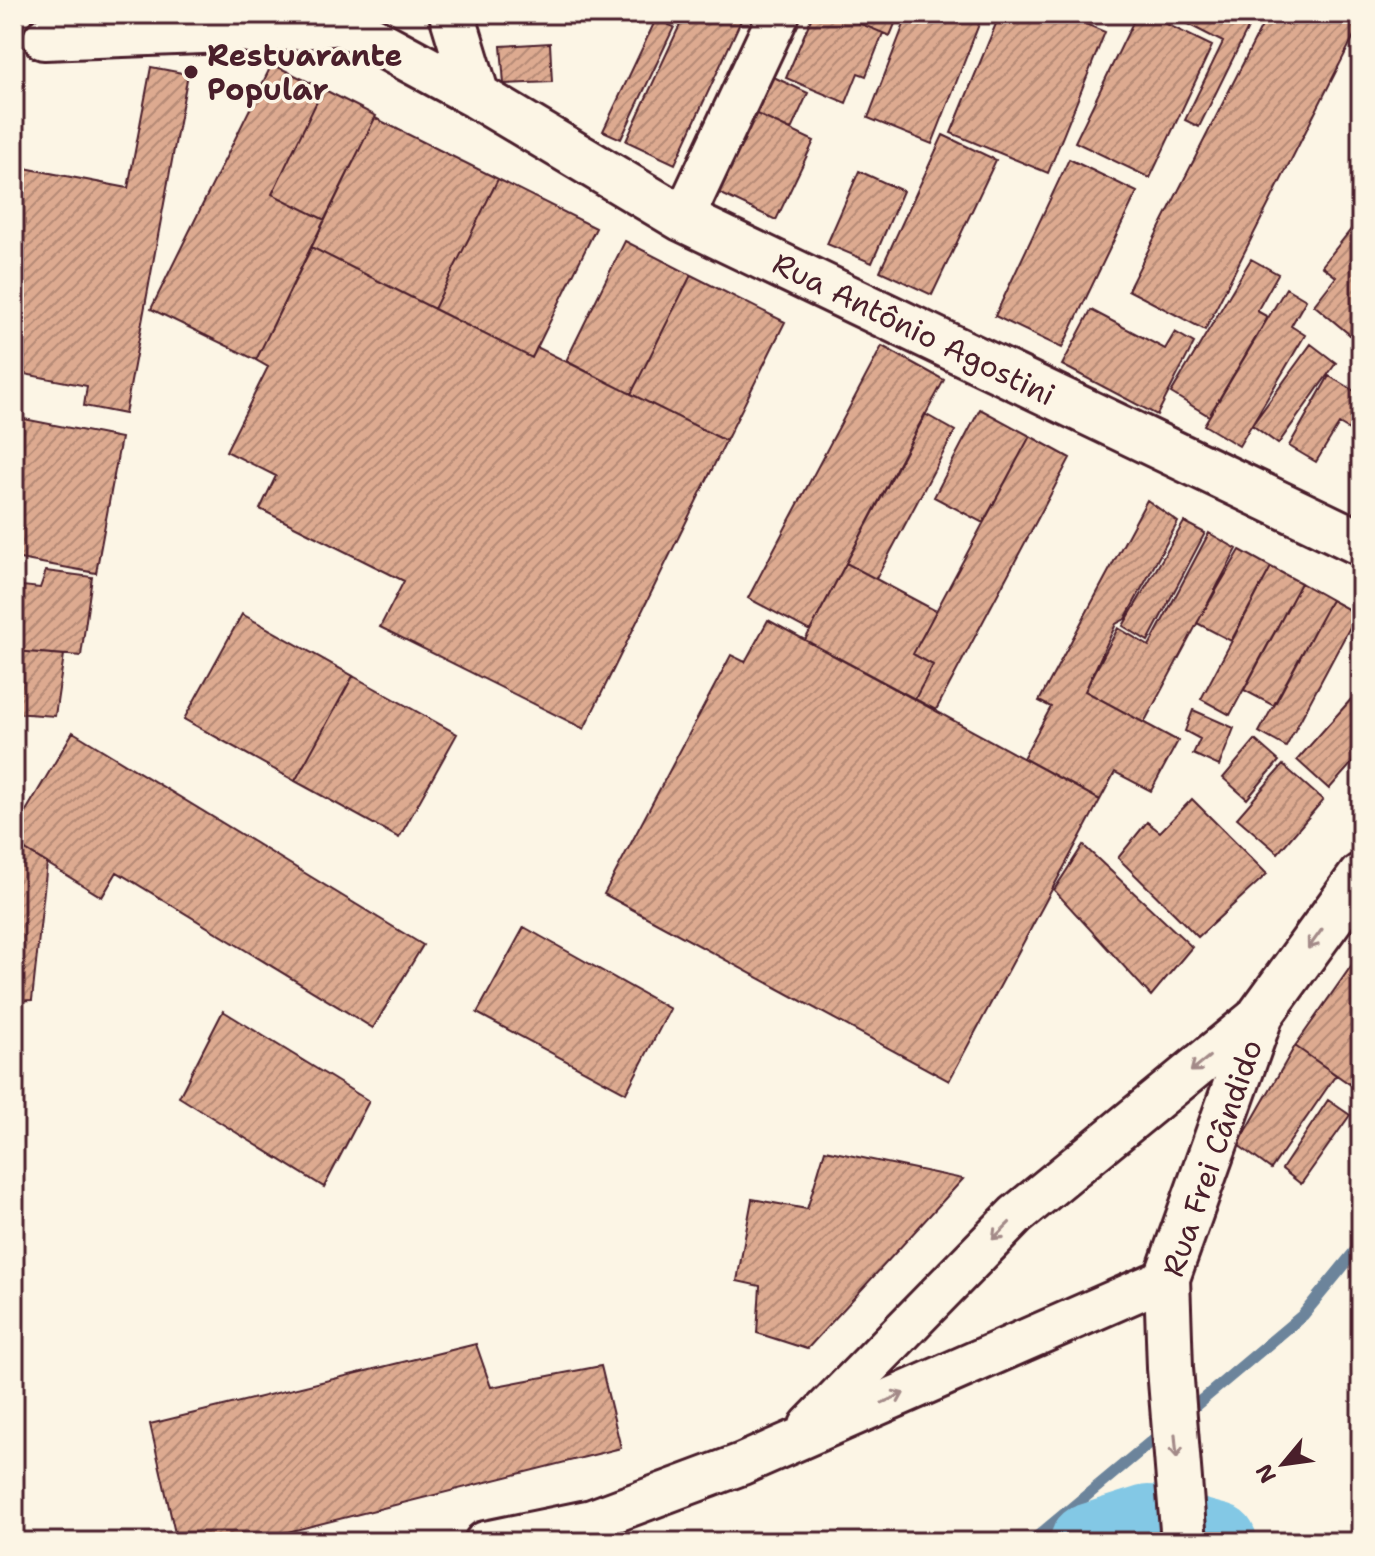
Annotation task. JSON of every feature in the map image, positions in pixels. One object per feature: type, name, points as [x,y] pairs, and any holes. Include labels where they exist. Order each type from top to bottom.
[{"type":"main road","points":[[452,14],[477,96]]},
{"type":"main road","points":[[243,22],[344,18]]},
{"type":"main road","name":"Rua Antônio Agostini","points":[[344,18],[683,219],[1361,543]]},
{"type":"main road","name":"Rua Frei Cândido","points":[[1184,1542],[1170,1368],[1167,1278],[1261,1014],[1361,876]]},
{"type":"street","points":[[29,49],[75,14]]},
{"type":"street","points":[[683,219],[779,14]]},
{"type":"street","points":[[29,49],[243,22]]},
{"type":"street","points":[[796,1440],[1016,1215],[1261,1014]]},
{"type":"street","points":[[485,1542],[592,1520],[742,1464],[1167,1278]]},
{"type":"building","points":[[685,14],[744,14],[675,164],[626,141]]},
{"type":"building","points":[[813,14],[837,14],[883,33],[866,76],[858,73],[846,103],[786,78]]},
{"type":"building","points":[[837,14],[899,14],[890,36]]},
{"type":"building","points":[[908,14],[983,14],[932,144],[868,118]]},
{"type":"building","points":[[1000,14],[1062,14],[1105,32],[1048,173],[951,133]]},
{"type":"building","points":[[1137,14],[1146,14],[1212,46],[1150,178],[1075,142]]},
{"type":"building","points":[[1168,14],[1255,14],[1199,127],[1185,120],[1223,42]]},
{"type":"building","points":[[1268,14],[1361,14],[1361,22],[1205,330],[1128,290]]},
{"type":"building","points":[[656,19],[674,27],[621,139],[603,131]]},
{"type":"building","points":[[550,43],[552,82],[504,84],[501,46]]},
{"type":"building","points":[[272,64],[323,89],[272,194],[325,220],[256,360],[151,309]]},
{"type":"building","points":[[151,67],[188,74],[125,414],[84,406],[87,386],[14,372],[14,166],[128,188]]},
{"type":"building","points":[[765,73],[808,93],[791,130],[748,110]]},
{"type":"building","points":[[323,89],[376,116],[325,220],[272,194]]},
{"type":"building","points":[[748,110],[814,141],[776,220],[711,189]]},
{"type":"building","points":[[375,118],[498,179],[434,309],[311,247]]},
{"type":"building","points":[[943,135],[996,160],[932,295],[880,271]]},
{"type":"building","points":[[1069,159],[1137,192],[1062,348],[995,316]]},
{"type":"building","points":[[859,171],[903,191],[872,263],[827,244]]},
{"type":"building","points":[[498,179],[596,228],[532,358],[434,309]]},
{"type":"building","points":[[1360,218],[1361,332],[1355,339],[1314,305],[1336,277],[1322,266]]},
{"type":"building","points":[[625,241],[691,275],[631,394],[566,361]]},
{"type":"building","points":[[311,247],[532,358],[537,347],[726,441],[584,729],[380,627],[404,581],[260,509],[276,476],[226,451],[268,367],[256,360]]},
{"type":"building","points":[[1251,259],[1278,274],[1257,311],[1268,317],[1209,416],[1171,393]]},
{"type":"building","points":[[691,275],[785,322],[726,441],[631,394]]},
{"type":"building","points":[[1286,288],[1306,300],[1291,326],[1305,335],[1239,446],[1204,425]]},
{"type":"building","points":[[1091,310],[1165,349],[1175,332],[1194,343],[1157,415],[1062,365]]},
{"type":"building","points":[[1311,344],[1336,363],[1278,444],[1252,425]]},
{"type":"building","points":[[882,346],[944,380],[810,631],[748,598]]},
{"type":"building","points":[[1329,376],[1361,395],[1361,413],[1351,431],[1339,424],[1316,462],[1289,446]]},
{"type":"building","points":[[980,409],[1030,436],[983,523],[934,497]]},
{"type":"building","points":[[925,414],[955,431],[876,579],[846,563]]},
{"type":"building","points":[[24,419],[121,438],[96,573],[14,558],[14,472]]},
{"type":"building","points":[[1030,436],[1070,458],[936,710],[915,699],[933,665],[913,654]]},
{"type":"building","points":[[1147,500],[1178,522],[1125,619],[1116,624],[1085,691],[1178,741],[1151,791],[1115,772],[1100,800],[1023,758],[1051,707],[1039,701]]},
{"type":"building","points":[[1184,522],[1205,533],[1148,641],[1123,626]]},
{"type":"building","points":[[1209,533],[1237,549],[1144,723],[1085,691],[1118,628],[1149,646]]},
{"type":"building","points":[[1240,550],[1271,567],[1231,641],[1197,623]]},
{"type":"building","points":[[846,563],[936,611],[913,654],[933,665],[915,699],[805,640]]},
{"type":"building","points":[[1271,567],[1301,583],[1230,715],[1201,699]]},
{"type":"building","points":[[46,571],[92,577],[81,656],[14,651],[14,585],[40,588]]},
{"type":"building","points":[[1301,583],[1331,600],[1274,706],[1244,690]]},
{"type":"building","points":[[1331,600],[1357,614],[1286,747],[1259,732]]},
{"type":"building","points":[[242,614],[353,676],[295,781],[184,719]]},
{"type":"building","points":[[768,620],[1100,800],[949,1081],[604,894],[731,655],[745,662]]},
{"type":"building","points":[[14,651],[64,655],[55,716],[14,713]]},
{"type":"building","points":[[353,676],[457,734],[399,838],[295,781]]},
{"type":"building","points":[[1361,688],[1361,753],[1329,789],[1297,760]]},
{"type":"building","points":[[1193,710],[1234,728],[1219,766],[1193,754],[1200,739],[1185,731]]},
{"type":"building","points":[[73,732],[423,945],[373,1028],[117,872],[102,897],[14,843],[14,831]]},
{"type":"building","points":[[1255,740],[1279,761],[1247,799],[1223,778]]},
{"type":"building","points":[[1283,765],[1323,800],[1278,853],[1237,818]]},
{"type":"building","points":[[1192,799],[1267,874],[1198,937],[1118,858],[1147,822],[1160,832]]},
{"type":"building","points":[[14,843],[47,863],[32,1000],[14,1001]]},
{"type":"building","points":[[1083,845],[1192,947],[1151,996],[1054,890]]},
{"type":"building","points":[[524,927],[670,1009],[626,1093],[477,1013]]},
{"type":"building","points":[[1361,952],[1361,1092],[1295,1046]]},
{"type":"building","points":[[223,1011],[369,1101],[324,1187],[179,1097]]},
{"type":"building","points":[[1295,1046],[1336,1075],[1271,1169],[1238,1145]]},
{"type":"building","points":[[1328,1100],[1350,1115],[1301,1184],[1282,1169]]},
{"type":"building","points":[[825,1150],[963,1179],[807,1349],[757,1333],[760,1286],[737,1281],[752,1199],[807,1209]]},
{"type":"building","points":[[476,1344],[491,1387],[601,1366],[621,1448],[248,1542],[177,1542],[150,1424]]},
{"type":"waterway","points":[[1183,1416],[1303,1315],[1361,1244]]},
{"type":"waterway","points":[[1031,1542],[1165,1430]]},
{"type":"waterway","points":[[1088,1542],[1148,1523],[1219,1542]]},
{"type":"place","name":"Restuarante Popular","points":[[191,72]]}]
